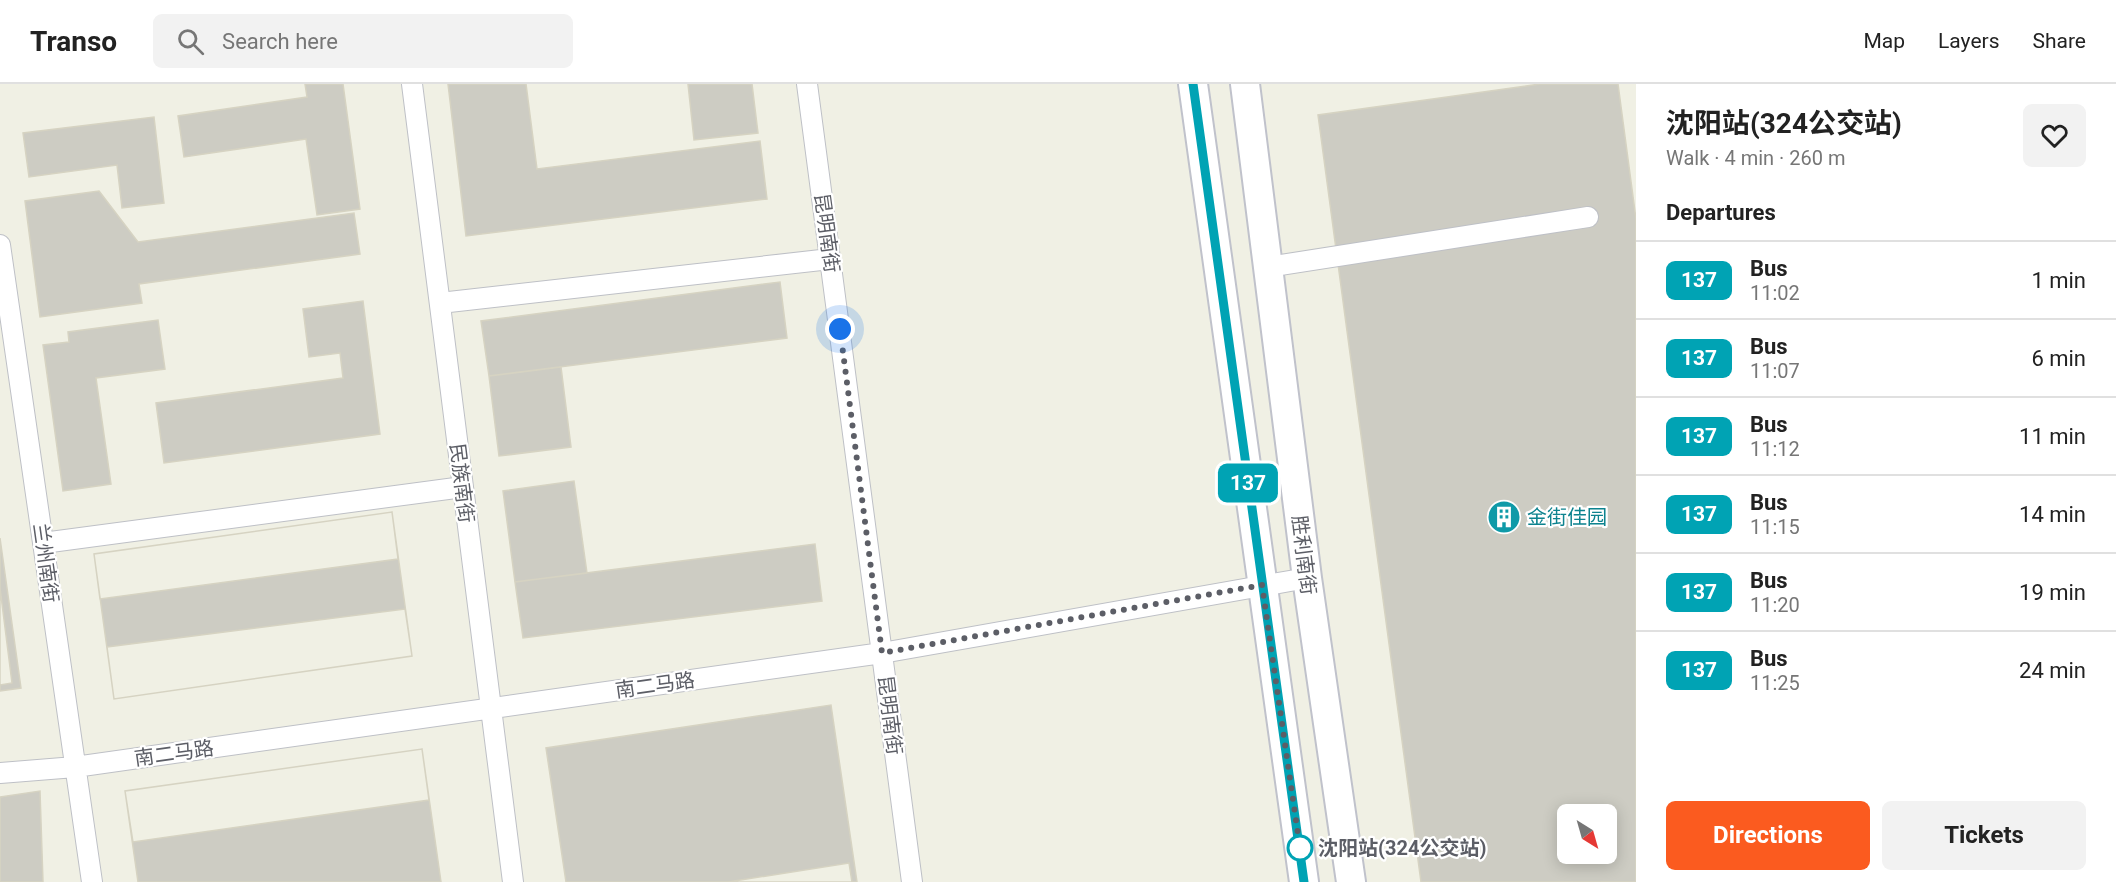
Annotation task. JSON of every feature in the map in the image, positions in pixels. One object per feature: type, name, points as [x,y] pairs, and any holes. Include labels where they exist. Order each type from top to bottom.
[{"type":"main road","points":[[1193,84],[1304,882]]},
{"type":"main road","name":"胜利南街","points":[[1245,84],[1307,578],[1351,882]]},
{"type":"street","name":"民族南街","points":[[412,84],[513,882]]},
{"type":"street","name":"昆明南街","points":[[807,84],[912,882]]},
{"type":"street","points":[[1268,267],[1588,217]]},
{"type":"street","name":"兰州南街","points":[[0,245],[8,362],[43,543],[92,882]]},
{"type":"street","points":[[440,303],[830,259]]},
{"type":"street","points":[[43,543],[463,487]]},
{"type":"street","name":"南二马路","points":[[0,773],[75,767],[882,653],[1307,578]]},
{"type":"building","points":[[305,84],[343,84],[360,209],[317,215],[306,139],[184,157],[178,116],[307,97]]},
{"type":"building","points":[[448,84],[526,84],[537,169],[760,141],[767,199],[466,236]]},
{"type":"building","points":[[688,84],[752,84],[758,133],[694,140]]},
{"type":"building","name":"金街佳园","points":[[1540,84],[1618,84],[1636,219],[1636,882],[1421,882],[1318,115]]},
{"type":"building","points":[[154,117],[164,203],[122,208],[117,165],[29,177],[23,133]]},
{"type":"building","points":[[99,191],[138,242],[354,213],[360,254],[139,284],[142,303],[40,317],[25,201]]},
{"type":"building","points":[[780,282],[787,338],[489,376],[481,321]]},
{"type":"building","points":[[363,301],[380,434],[164,463],[156,403],[343,378],[340,353],[309,357],[303,309]]},
{"type":"building","points":[[158,320],[165,369],[96,378],[111,484],[63,491],[43,345],[69,342],[68,332]]},
{"type":"building","points":[[561,367],[571,447],[499,456],[489,376]]},
{"type":"building","points":[[574,481],[587,573],[515,582],[503,491]]},
{"type":"building","points":[[392,512],[398,559],[100,599],[94,554]]},
{"type":"building","points":[[392,512],[412,656],[114,699],[94,554]]},
{"type":"building","points":[[0,538],[21,688],[0,691]]},
{"type":"building","points":[[815,544],[822,601],[523,638],[515,582]]},
{"type":"building","points":[[0,588],[12,683],[0,685]]},
{"type":"building","points":[[405,609],[412,656],[114,699],[107,647]]},
{"type":"building","points":[[831,705],[857,882],[566,882],[546,748]]},
{"type":"building","points":[[422,749],[429,800],[133,842],[125,791]]},
{"type":"building","points":[[422,749],[441,882],[138,882],[125,791]]},
{"type":"building","points":[[40,791],[43,882],[0,882],[0,797]]},
{"type":"building","points":[[849,863],[852,882],[728,882]]},
{"type":"bus line","name":"137","points":[[1193,84],[1304,882]]},
{"type":"place","name":"金街佳园","points":[[1504,517]]},
{"type":"place","name":"沈阳站(324公交站)","points":[[1300,848]]},
{"type":"route","points":[[840,329],[882,653],[1262,585],[1300,848]]}]
